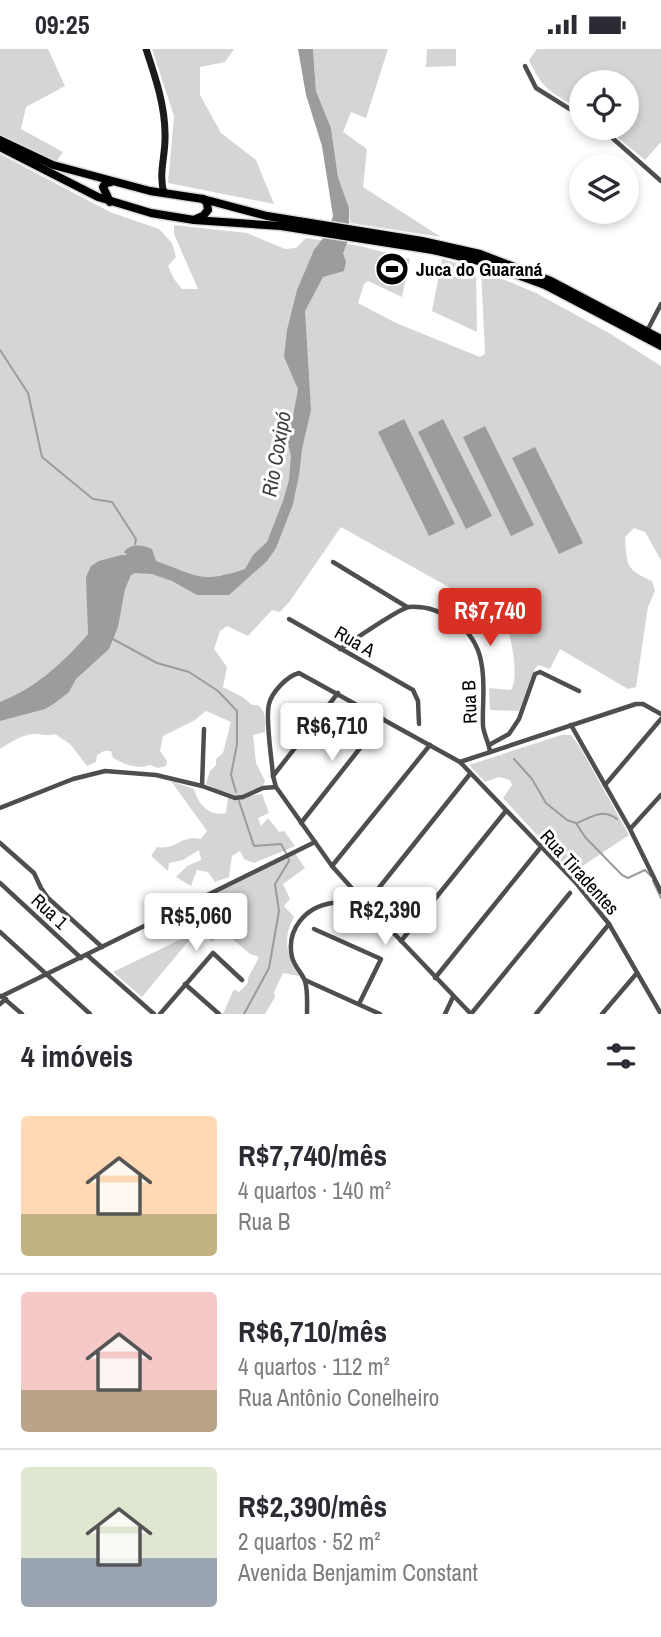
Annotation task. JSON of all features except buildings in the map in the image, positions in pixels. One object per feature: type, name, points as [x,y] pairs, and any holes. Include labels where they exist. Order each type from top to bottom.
[{"type":"main road","points":[[0,140],[45,162],[150,191],[203,199],[303,226]]},
{"type":"main road","points":[[0,147],[110,202],[151,212],[194,220],[303,226],[457,248],[504,262],[551,281],[661,339]]},
{"type":"main road","points":[[110,202],[103,187],[106,183],[118,182]]},
{"type":"main road","points":[[194,220],[208,210],[203,199]]},
{"type":"main road","points":[[364,235],[454,254],[517,273],[577,301],[661,346]]},
{"type":"street","points":[[146,49],[164,116],[166,138],[160,174],[150,191]]},
{"type":"street","points":[[525,66],[536,88],[569,108]]},
{"type":"street","points":[[615,140],[661,181]]},
{"type":"street","points":[[160,174],[164,193]]},
{"type":"street","points":[[646,331],[661,304]]},
{"type":"street","points":[[333,562],[407,607],[340,649]]},
{"type":"street","name":"Rua B","points":[[407,607],[437,611],[453,619],[465,630],[474,644],[481,659],[484,680],[483,729],[490,752]]},
{"type":"street","name":"Rua A","points":[[289,619],[413,690],[418,701],[419,725]]},
{"type":"street","points":[[489,745],[509,734],[519,719],[535,674],[540,672],[579,691]]},
{"type":"street","points":[[570,893],[471,1014],[332,866],[276,787],[269,704],[286,679],[299,673],[460,762],[636,704],[643,704],[661,714]]},
{"type":"street","points":[[273,776],[338,693]]},
{"type":"street","points":[[301,823],[383,719]]},
{"type":"street","points":[[605,785],[661,719]]},
{"type":"street","points":[[571,726],[630,829],[661,891]]},
{"type":"street","points":[[202,786],[204,729]]},
{"type":"street","points":[[332,866],[430,745]]},
{"type":"street","name":"Rua Tiradentes","points":[[460,762],[505,812],[577,884],[608,924],[661,1014]]},
{"type":"street","points":[[0,808],[74,779],[105,771],[156,775],[202,786],[235,798],[263,788],[276,787]]},
{"type":"street","points":[[366,904],[471,774]]},
{"type":"street","points":[[630,829],[661,796]]},
{"type":"street","points":[[401,941],[505,812]]},
{"type":"street","points":[[0,1004],[2,997],[314,842]]},
{"type":"street","points":[[0,843],[34,873],[48,898],[102,947]]},
{"type":"street","points":[[435,978],[541,847]]},
{"type":"street","name":"Rua 1","points":[[0,883],[81,958]]},
{"type":"street","points":[[307,1014],[305,980],[291,953],[294,931],[299,921],[309,912],[330,903],[366,904]]},
{"type":"street","points":[[536,1014],[608,924]]},
{"type":"street","points":[[314,929],[381,959],[359,1004]]},
{"type":"street","points":[[0,932],[90,1014]]},
{"type":"street","points":[[160,1014],[213,953],[242,980]]},
{"type":"street","points":[[87,955],[154,1014]]},
{"type":"street","points":[[602,1014],[636,973]]},
{"type":"street","points":[[305,980],[380,1014]]},
{"type":"street","points":[[185,985],[219,1014]]},
{"type":"street","points":[[2,997],[22,1014]]},
{"type":"street","points":[[445,1014],[453,997]]},
{"type":"shaded area","points":[[0,49],[48,49],[65,86],[26,107],[21,129],[63,152],[56,162],[0,136]]},
{"type":"shaded area","points":[[152,49],[234,49],[225,62],[200,67],[200,95],[221,133],[256,160],[274,204],[168,183],[174,116]]},
{"type":"shaded area","name":"Rio Coxipó","points":[[298,49],[313,49],[316,91],[331,128],[338,177],[349,208],[349,238],[343,253],[346,262],[344,271],[323,277],[305,311],[311,410],[293,504],[276,548],[267,561],[229,595],[197,595],[172,581],[152,574],[131,575],[125,589],[118,627],[109,649],[76,679],[69,692],[55,703],[45,709],[0,721],[0,702],[26,689],[48,673],[88,634],[86,577],[91,566],[99,561],[127,555],[124,552],[127,549],[141,546],[152,549],[156,561],[191,574],[218,576],[245,569],[253,555],[267,542],[289,480],[291,456],[284,427],[292,422],[298,389],[284,357],[287,330],[297,290],[314,250],[327,233],[333,216],[322,146],[306,95]]},
{"type":"shaded area","points":[[313,49],[388,49],[366,118],[351,112],[343,132],[367,149],[363,187],[441,237],[350,223],[349,208],[338,177],[331,128],[316,91]]},
{"type":"shaded area","points":[[427,49],[456,49],[456,66],[426,67]]},
{"type":"shaded area","points":[[537,49],[661,49],[661,142],[645,160],[621,140],[639,140],[639,70],[569,70],[569,103],[544,85],[529,60]]},
{"type":"shaded area","points":[[0,154],[110,212],[159,229],[172,243],[176,257],[168,266],[182,289],[198,289],[174,234],[174,225],[247,233],[285,249],[296,248],[306,238],[360,246],[410,259],[402,297],[368,281],[364,284],[358,303],[396,323],[480,357],[485,354],[481,270],[536,293],[609,333],[661,366],[661,560],[645,532],[634,528],[625,537],[629,565],[652,581],[655,591],[648,607],[636,687],[628,689],[560,649],[550,669],[539,665],[535,668],[519,711],[490,710],[489,688],[511,690],[514,683],[513,655],[506,619],[341,527],[280,612],[272,610],[248,636],[227,626],[220,631],[214,649],[227,667],[223,687],[252,705],[258,705],[264,714],[265,732],[253,735],[256,763],[265,781],[262,787],[250,796],[262,794],[269,813],[258,818],[261,826],[268,818],[279,832],[284,831],[295,846],[254,863],[244,859],[240,851],[232,856],[229,877],[215,882],[208,872],[197,870],[191,886],[176,877],[187,866],[201,860],[199,850],[183,860],[169,863],[168,871],[151,856],[157,847],[170,846],[188,839],[201,839],[207,831],[171,781],[194,789],[205,809],[215,813],[226,813],[228,797],[239,797],[228,795],[206,784],[210,771],[216,765],[216,759],[223,753],[231,722],[206,711],[195,720],[163,736],[160,751],[167,761],[166,766],[158,768],[126,764],[113,758],[111,751],[97,755],[96,762],[87,766],[70,744],[55,734],[28,735],[0,749]]},
{"type":"shaded area","points":[[442,259],[476,269],[477,332],[432,311]]},
{"type":"shaded area","points":[[404,419],[455,524],[429,536],[378,432]]},
{"type":"shaded area","points":[[443,419],[492,516],[466,529],[418,432]]},
{"type":"shaded area","points":[[485,426],[534,525],[511,536],[463,437]]},
{"type":"shaded area","points":[[535,447],[583,543],[559,554],[512,458]]},
{"type":"shaded area","points":[[561,735],[571,735],[580,747],[629,835],[572,873],[503,798],[512,785],[510,780],[499,777],[485,782],[469,765]]},
{"type":"shaded area","points":[[294,852],[305,868],[283,884],[290,899],[284,906],[294,917],[288,932],[288,947],[291,961],[299,976],[283,973],[274,992],[275,997],[265,1014],[223,1014],[233,991],[239,992],[248,983],[259,957],[250,954],[222,930],[212,942],[200,931],[201,925],[223,914],[215,905],[208,911],[198,904],[194,906],[195,916],[192,916],[188,905]]},
{"type":"shaded area","points":[[196,932],[142,997],[113,972]]},
{"type":"waterway","points":[[0,350],[28,393],[42,457],[93,499],[112,502],[136,539],[135,544]]},
{"type":"waterway","points":[[111,638],[157,663],[189,672],[218,691],[237,711],[237,744],[231,775],[236,792]]},
{"type":"waterway","points":[[514,759],[532,779],[546,803],[567,820],[576,823],[585,837],[622,875],[628,878],[645,870],[651,876]]},
{"type":"waterway","points":[[239,801],[254,846],[281,844],[286,853]]},
{"type":"waterway","points":[[577,823],[602,814],[617,819]]},
{"type":"waterway","points":[[244,1014],[269,968],[279,911],[275,884],[289,861],[288,858]]},
{"type":"waterway","points":[[653,881],[661,898]]},
{"type":"place","name":"Juca do Guaraná","points":[[392,269]]}]
